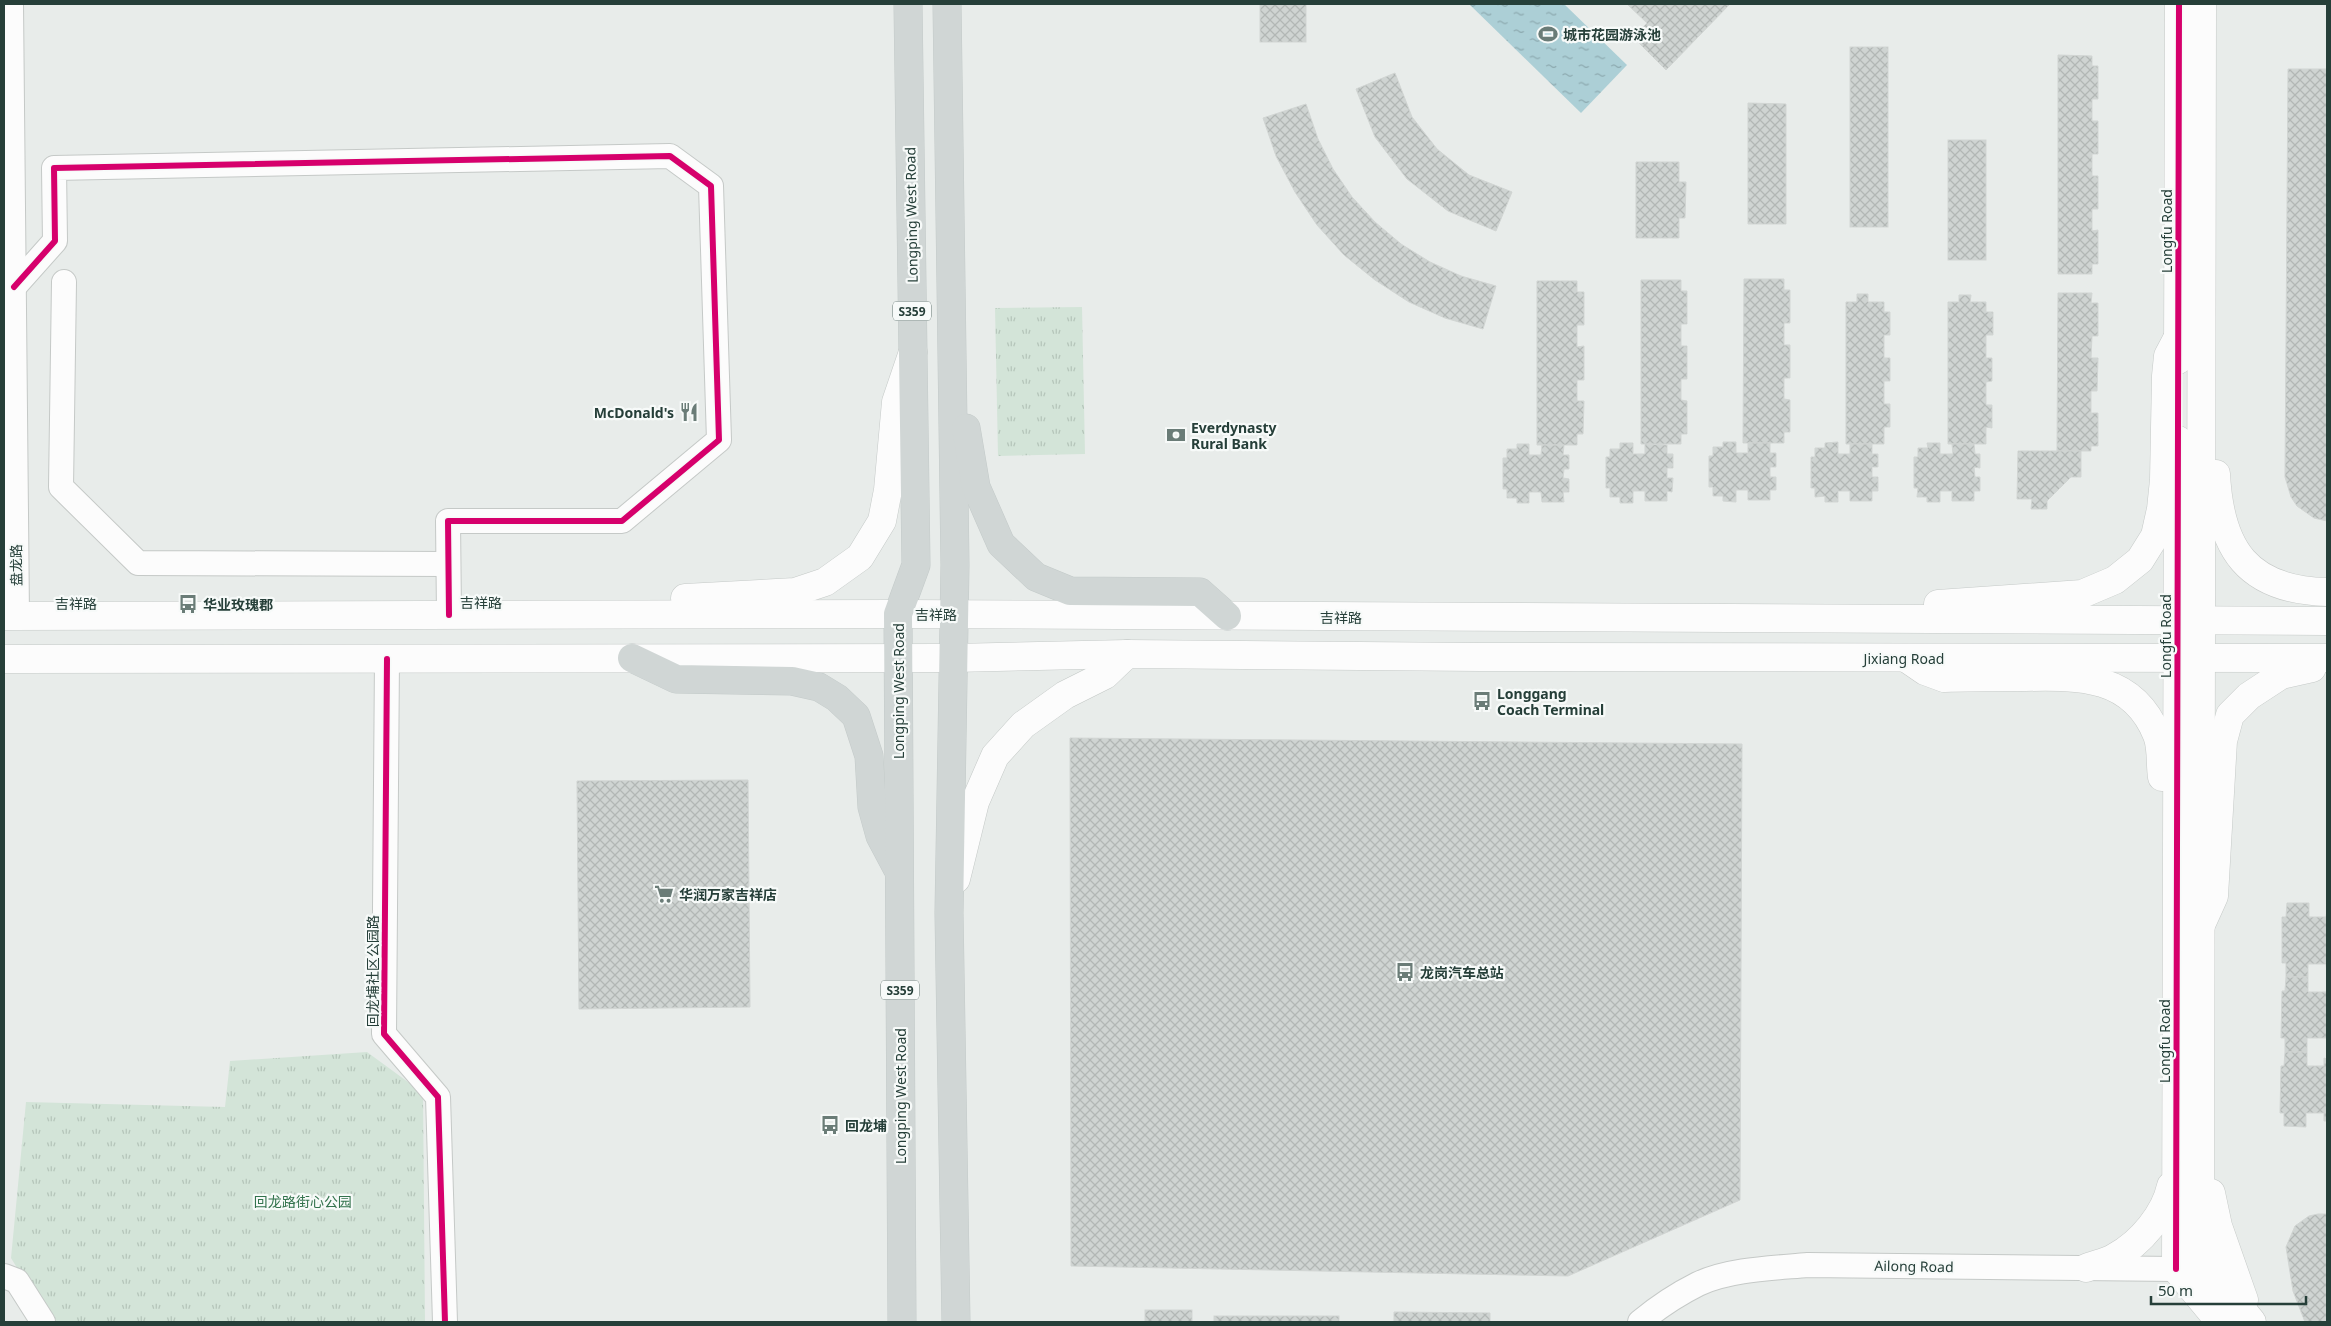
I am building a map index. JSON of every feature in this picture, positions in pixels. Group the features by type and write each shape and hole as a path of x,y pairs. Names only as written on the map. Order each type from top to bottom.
{"main road":[{"name":"Longping West Road","path":"902,1322 898,614 916,565 908,4"},
{"name":"S359","path":"947,4 954,614 949,913 956,1322"},
{"name":"Longfu Road","path":"2179,4 2178,337 2200,928 2200,1117 2188,1263"},
{"name":"Longfu Road","path":"2189,620 2201,408 2202,4"},
{"path":"1908,620 1923,608 1944,602 2082,594 2115,580 2140,560 2155,536 2161,509 2164,480 2166,376 2168,356 2178,337"},
{"path":"952,343 976,487 1002,544 1036,577 1070,591 1200,592 1228,616"},
{"path":"631,615 674,599 795,592 826,582 860,557 882,521 888,490 896,402 913,351"},
{"path":"2201,408 2215,460 2217,499 2227,538 2249,568 2279,585 2306,591 2327,592"},
{"name":"吉祥路","path":"10,616 954,614 1908,620"},
{"path":"1908,620 2327,621"},
{"path":"949,913 975,802 995,756 1023,725 1065,695 1105,675 1128,654"},
{"path":"4,659 954,658 1128,654 1906,658 1926,671 1944,678 2072,676 2103,682 2125,692 2143,711 2158,737 2165,798 2177,842"},
{"path":"632,658 676,679 792,681 819,688 837,698 856,716 869,756 872,807 880,836 899,871"},
{"name":"Jixiang Road","path":"1906,658 2327,658"},
{"name":"Longfu Road","path":"2188,1263 2176,1162 2177,842 2189,658"},
{"path":"2200,928 2214,896 2223,741 2230,715 2249,696 2281,675 2327,664"},
{"path":"2200,1117 2218,1226 2233,1275 2253,1322"},
{"path":"2086,1268 2116,1257 2156,1221 2169,1195 2176,1162"},
{"path":"2188,1263 2253,1322"},
{"path":"2188,1263 2220,1322"}],"street":[{"name":"盘龙路","path":"10,616 14,287 11,4"},
{"path":"14,287 55,241 54,168 670,156 711,186 719,440 622,521 448,521 449,615"},
{"path":"64,282 61,487 138,563 448,564"},
{"name":"回龙埔社区公园路","path":"387,658 384,1034 438,1097 445,1322"},
{"name":"Ailong Road","path":"1640,1322 1654,1311 1699,1284 1751,1270 1808,1265 2086,1268 2188,1263"},
{"path":"4,1276 17,1281 43,1322"}],"green space":[{"path":"1082,307 1085,454 998,456 995,308"},
{"name":"回龙路街心公园","path":"367,1052 423,1093 425,1322 50,1322 11,1258 26,1102 225,1107 230,1061"}],"water":[{"name":"城市花园游泳池","path":"1469,4 1564,4 1627,65 1581,113"}],"building":[{"path":"1260,4 1306,4 1306,42 1260,42"},
{"path":"1627,4 1729,5 1666,70 1633,37 1647,23"},
{"path":"1850,47 1888,47 1888,227 1850,227"},
{"path":"2058,55 2092,56 2092,66 2098,66 2098,99 2092,99 2092,121 2098,121 2098,154 2092,154 2092,176 2098,176 2098,209 2092,209 2092,231 2098,230 2098,264 2092,264 2092,274 2058,274"},
{"path":"2288,69 2327,69 2327,521 2314,518 2297,506 2291,497 2285,477"},
{"path":"1395,73 1412,117 1437,149 1469,175 1512,192 1496,231 1448,211 1407,179 1375,137 1356,89"},
{"path":"1748,103 1786,104 1786,224 1748,224"},
{"path":"1306,104 1318,139 1333,169 1352,197 1375,222 1401,244 1430,262 1461,276 1496,286 1483,329 1445,318 1409,302 1375,280 1344,255 1317,225 1295,192 1276,156 1263,118"},
{"path":"1948,140 1986,140 1986,260 1948,260"},
{"path":"1636,162 1679,162 1679,182 1686,182 1685,218 1679,218 1679,238 1636,238"},
{"path":"1744,279 1784,279 1784,290 1790,290 1790,323 1784,323 1784,345 1790,345 1790,378 1784,378 1784,399 1790,400 1790,432 1784,432 1784,443 1743,443"},
{"path":"1641,280 1681,280 1681,291 1687,291 1687,324 1681,324 1681,346 1687,346 1687,379 1681,379 1681,400 1687,401 1687,434 1681,434 1681,444 1641,444"},
{"path":"1537,281 1577,281 1577,292 1584,292 1584,325 1577,325 1577,347 1584,346 1584,380 1577,380 1577,401 1584,401 1583,434 1577,434 1577,445 1537,445"},
{"path":"2058,293 2092,293 2091,303 2098,303 2098,336 2092,336 2091,358 2098,358 2097,391 2091,391 2091,413 2098,413 2098,446 2091,446 2091,451 2057,451"},
{"path":"1857,294 1868,294 1868,302 1884,302 1884,312 1890,312 1890,335 1884,335 1884,358 1890,358 1890,381 1884,381 1884,404 1890,404 1890,427 1884,427 1884,444 1846,444 1846,302 1857,302"},
{"path":"1959,295 1971,295 1970,302 1986,302 1986,312 1993,312 1993,335 1986,335 1986,358 1992,358 1992,381 1986,382 1986,405 1992,405 1992,428 1986,427 1986,444 1948,444 1948,302 1959,302"},
{"path":"1723,442 1736,442 1736,453 1748,453 1748,443 1770,443 1770,453 1776,453 1776,467 1770,467 1770,477 1776,477 1776,490 1770,490 1770,500 1748,500 1748,490 1736,490 1736,502 1723,501 1723,496 1713,496 1713,487 1709,487 1709,456 1713,456 1713,447 1723,447"},
{"path":"1838,442 1838,454 1850,454 1850,444 1872,444 1872,454 1878,454 1878,467 1872,467 1872,477 1878,477 1878,491 1872,491 1872,501 1850,501 1850,491 1838,491 1838,502 1825,502 1825,496 1815,497 1815,488 1811,488 1811,457 1815,457 1815,448 1825,448 1825,443"},
{"path":"1620,443 1633,443 1633,454 1645,454 1645,444 1667,445 1667,454 1673,454 1673,468 1667,468 1667,478 1673,478 1672,492 1667,491 1667,501 1645,501 1645,491 1633,491 1633,503 1620,503 1620,497 1610,497 1610,488 1606,488 1606,457 1610,457 1610,449 1620,449"},
{"path":"1927,443 1940,443 1940,454 1953,454 1952,444 1974,444 1975,454 1980,454 1980,468 1974,467 1975,477 1980,477 1980,491 1974,491 1974,501 1952,501 1952,491 1940,491 1940,502 1927,502 1927,497 1917,497 1918,488 1914,488 1914,457 1918,457 1918,448 1928,448"},
{"path":"1517,444 1529,444 1529,455 1541,455 1542,445 1564,445 1563,455 1569,455 1569,469 1564,469 1563,478 1569,479 1569,492 1563,492 1564,502 1542,502 1541,492 1529,492 1529,503 1517,503 1517,498 1507,498 1507,489 1503,489 1503,458 1507,458 1507,449 1517,449"},
{"path":"2018,451 2081,451 2081,477 2071,477 2047,501 2047,509 2031,509 2032,499 2017,499"},
{"name":"龙岗汽车总站","path":"1070,738 1742,744 1740,1200 1568,1276 1071,1266"},
{"name":"华润万家吉祥店","path":"748,780 750,1007 579,1009 577,781"},
{"path":"2287,903 2309,903 2309,917 2326,917 2327,910 2327,972 2326,964 2308,964 2308,977 2286,977 2286,963 2282,963 2282,917 2286,917"},
{"path":"2286,977 2308,977 2308,992 2327,992 2327,1038 2307,1038 2307,1052 2285,1052 2285,1038 2281,1038 2282,991 2285,991"},
{"path":"2285,1052 2307,1052 2307,1066 2324,1066 2324,1058 2327,1059 2327,1121 2324,1121 2324,1113 2306,1113 2306,1127 2284,1126 2284,1113 2280,1113 2281,1066 2284,1066"},
{"path":"2327,1214 2327,1322 2305,1322 2293,1291 2286,1247 2295,1226 2309,1216"},
{"path":"1145,1310 1192,1310 1192,1322 1145,1322"},
{"path":"1394,1312 1490,1313 1490,1322 1394,1322"},
{"path":"1214,1316 1339,1316 1339,1322 1214,1322"}],"cycle path":[{"path":"2176,1269 2179,4"},
{"path":"14,287 55,241 54,168 670,156 711,186 719,440 622,521 448,521 449,615"},
{"path":"387,659 384,1034 438,1097 445,1322"}],"place":[{"name":"城市花园游泳池","path":"1548,34"},
{"name":"McDonald's","path":"689,412"},
{"name":"Everdynasty Rural Bank","path":"1176,435"},
{"name":"华业玫瑰郡","path":"188,604"},
{"name":"Longgang Coach Terminal","path":"1482,701"},
{"name":"华润万家吉祥店","path":"664,894"},
{"name":"龙岗汽车总站","path":"1405,972"},
{"name":"回龙埔","path":"830,1125"}]}
